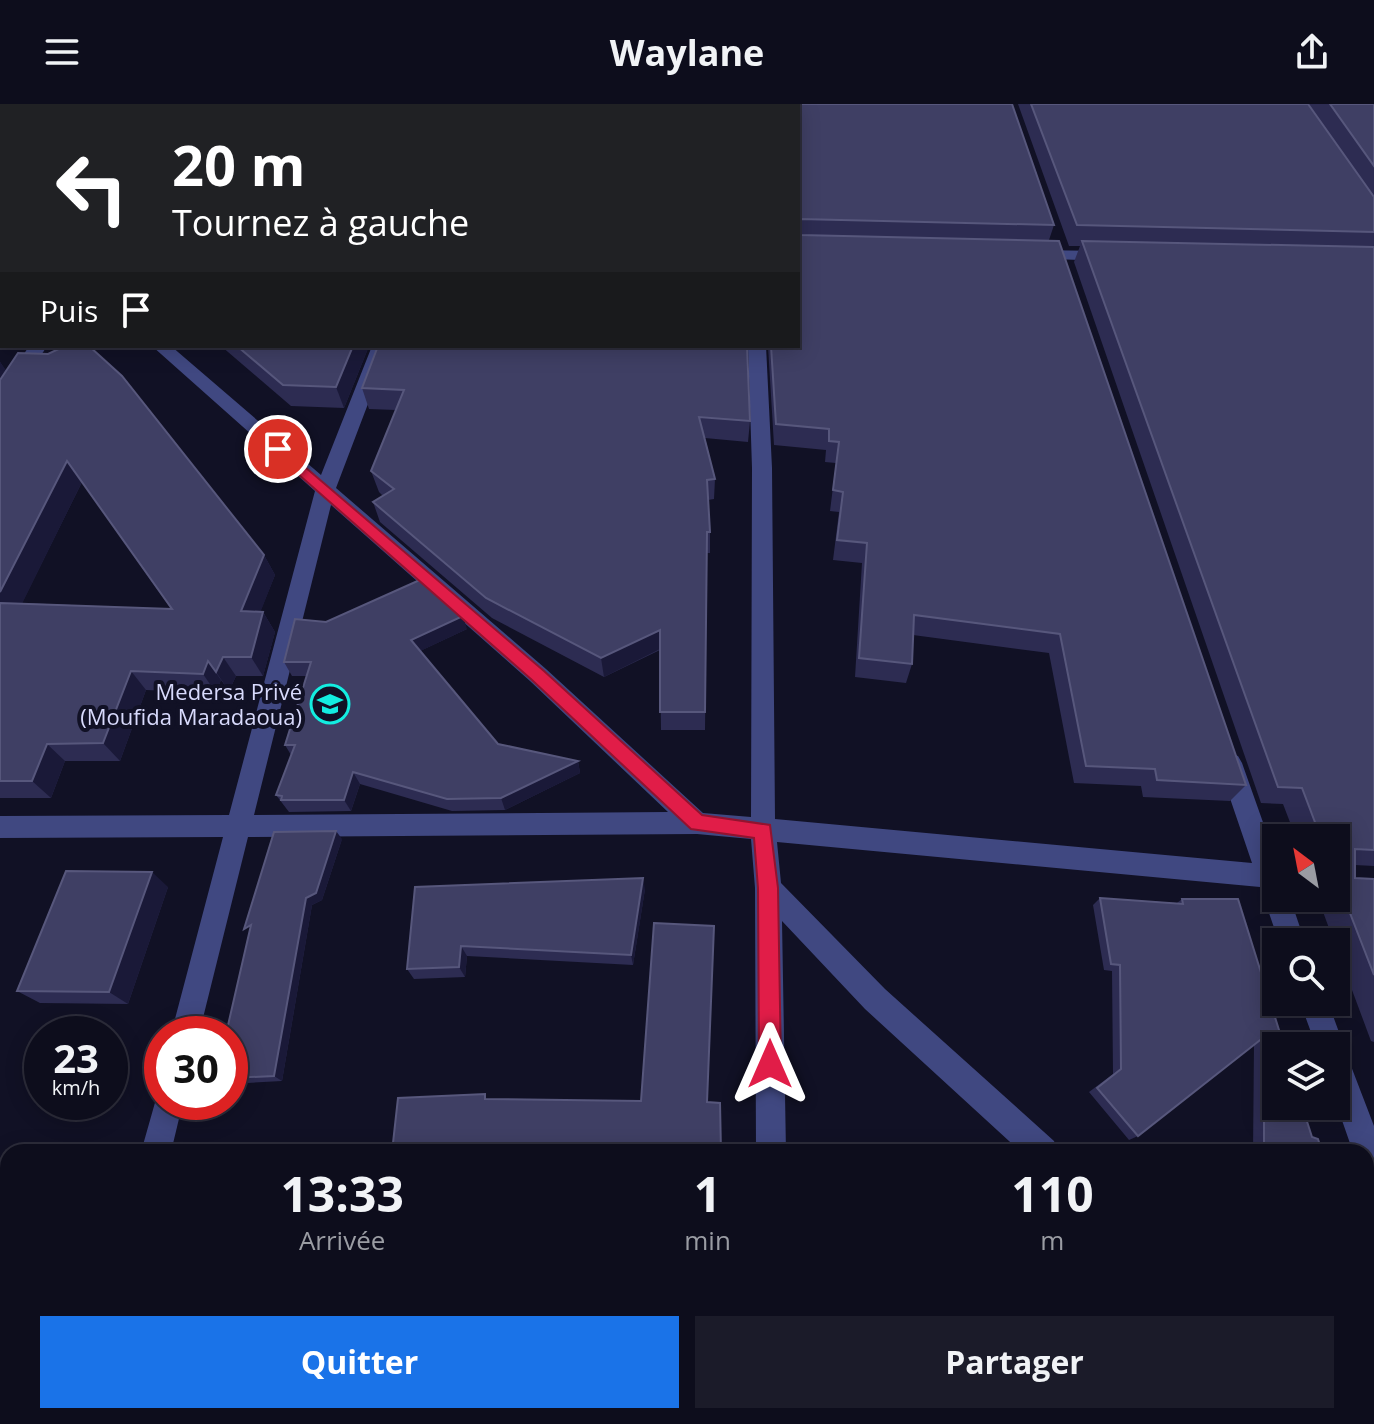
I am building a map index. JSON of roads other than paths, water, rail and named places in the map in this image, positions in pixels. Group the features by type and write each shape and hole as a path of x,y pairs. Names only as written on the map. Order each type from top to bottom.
{"street":[{"path":"1014,254 1123,257"},
{"path":"0,406 37,348"},
{"path":"163,348 538,675 697,823"},
{"path":"190,1016 325,490 380,348"},
{"path":"757,348 762,468 763,831 768,888 771,1144"},
{"path":"1223,741 1262,849"},
{"path":"0,827 697,823 1262,876"},
{"path":"768,888 875,999 1034,1144"},
{"path":"1350,1101 1366,1144"},
{"path":"158,1144 164,1120"}],"place":[{"name":"Medersa Privé (Moufida Maradaoua)","path":"330,704"}]}
